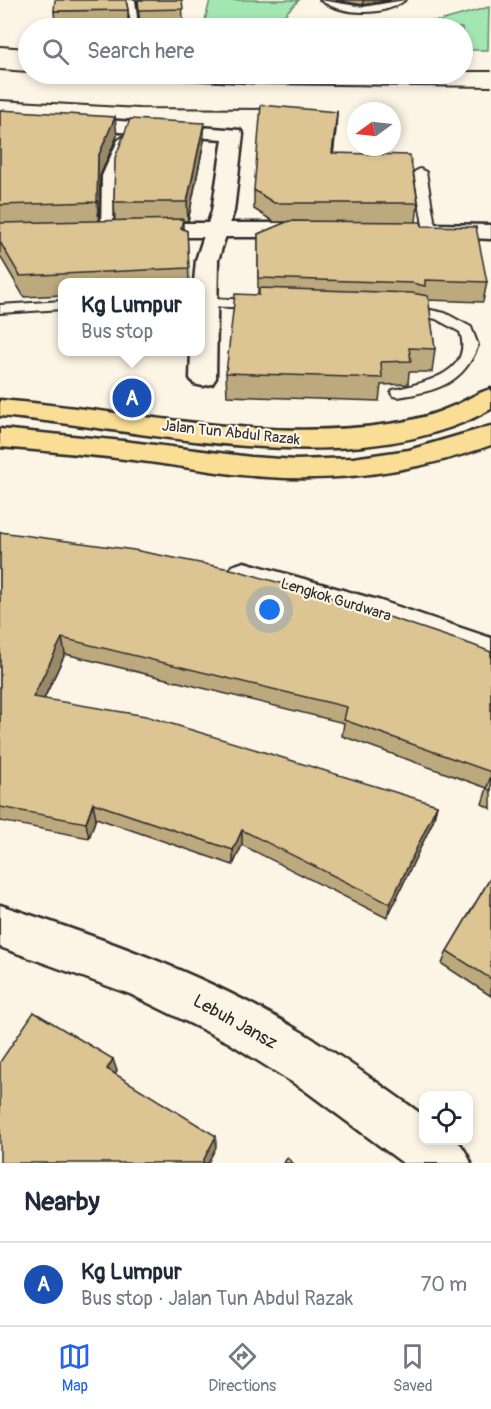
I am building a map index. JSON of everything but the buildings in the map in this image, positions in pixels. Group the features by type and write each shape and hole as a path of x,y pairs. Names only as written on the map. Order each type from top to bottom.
{"main road":[{"name":"Jalan Tun Abdul Razak","path":"0,408 70,414 253,438 310,441 358,438 410,429 449,418 491,397"},
{"name":"Jalan Tun Abdul Razak","path":"0,438 268,468 321,469 415,459 461,447 491,435"}],"street":[{"path":"0,118 233,134 223,211 207,260 205,281"},
{"path":"96,231 335,231"},
{"path":"406,231 491,232"},
{"path":"203,356 203,378"},
{"name":"Lengkok Gurdwara","path":"219,568 306,590 491,652"},
{"name":"Lebuh Jansz","path":"0,926 69,948 189,996 277,1044 445,1163"}],"lane":[{"path":"131,0 134,18"},
{"path":"324,0 375,10 386,9 401,0"},
{"path":"96,231 108,176 128,127"},
{"path":"420,172 430,231"},
{"path":"205,302 266,304"},
{"path":"0,309 58,305"},
{"path":"397,309 440,316 466,330 471,345 465,361 450,376 426,388 399,393"}],"green space":[{"path":"210,0 299,0 281,18 206,18"},
{"path":"489,7 488,50 473,50 473,18 450,18"}],"railway":[{"path":"0,46 18,47"},
{"path":"0,70 18,71"},
{"path":"473,71 491,71"},
{"path":"262,84 491,87"},
{"path":"0,100 139,108 278,109"}],"place":[{"name":"Kg Lumpur","path":"132,398"}]}
